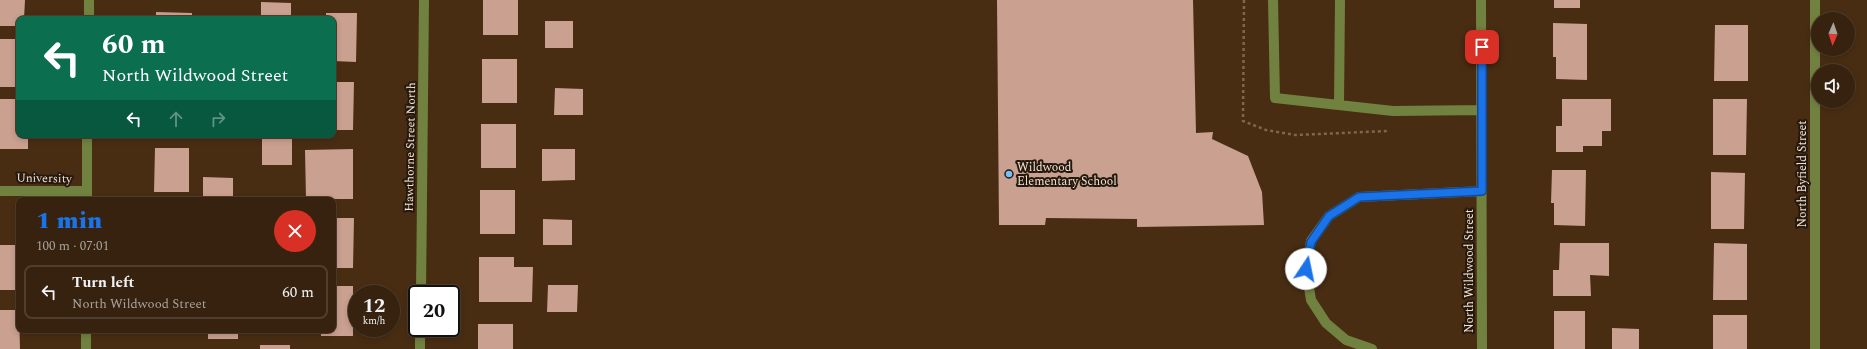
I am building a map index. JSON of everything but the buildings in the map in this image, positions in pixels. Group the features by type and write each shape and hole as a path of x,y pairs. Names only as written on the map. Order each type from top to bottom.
{"street":[{"path":"89,0 89,16"},
{"name":"Hawthorne Street North","path":"421,285 424,0"},
{"path":"1273,0 1275,98 1393,111 1482,110"},
{"path":"1339,105 1340,0"},
{"name":"North Wildwood Street","path":"1482,0 1482,349"},
{"name":"North Byfield Street","path":"1815,0 1815,349"},
{"path":"87,196 88,138"},
{"name":"University","path":"0,191 87,196"},
{"path":"1372,349 1346,340 1326,323 1311,300 1306,269 1311,242 1329,216 1359,197 1482,191"},
{"path":"86,333 86,349"},
{"path":"420,337 420,349"}],"place":[{"name":"Wildwood Elementary School","path":"1009,174"}],"route":[{"path":"1306,269 1311,242 1329,216 1359,197 1482,191 1482,47"}]}
